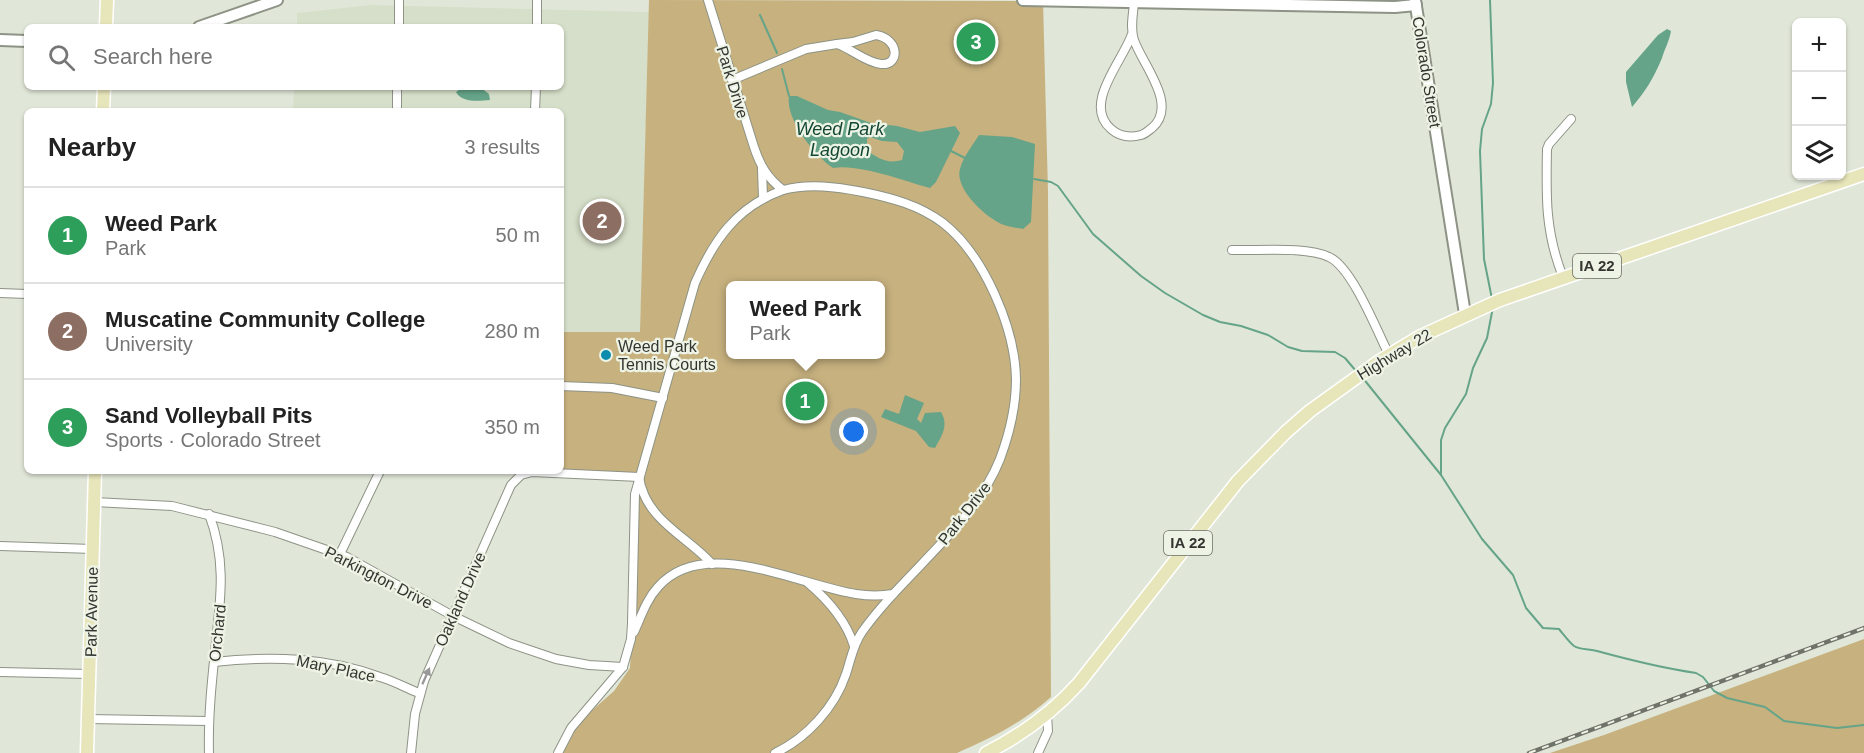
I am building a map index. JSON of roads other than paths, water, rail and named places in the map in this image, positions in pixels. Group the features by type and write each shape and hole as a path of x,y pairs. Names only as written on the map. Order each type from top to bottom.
{"main road":[{"path":"106,24 107,0"},
{"path":"103,108 104,90"},
{"name":"Highway 22","path":"1047,714 1079,683 1218,504 1260,457 1310,411 1342,386 1389,355 1465,314 1864,174"},
{"name":"Park Avenue","path":"87,753 95,474"},
{"name":"IA 22","path":"986,753 1021,734 1047,714"}],"street":[{"path":"207,24 264,2 277,0"},
{"path":"399,0 399,24"},
{"path":"537,0 537,24"},
{"name":"Park Drive","path":"708,0 762,168 783,190"},
{"name":"Colorado Street","path":"1023,0 1387,7 1416,2 1465,314"},
{"path":"1132,34 1160,91 1162,107 1155,125 1145,134 1131,137 1115,132 1107,126 1100,114 1100,106 1103,90 1125,52 1132,34 1134,3"},
{"path":"732,80 806,49 837,44 853,42 871,36 882,36 892,42 894,55 891,62 881,64 861,57 837,44"},
{"path":"0,40 24,41"},
{"path":"397,90 397,108"},
{"path":"535,108 536,90"},
{"path":"1563,278 1549,234 1546,193 1547,149 1571,119"},
{"path":"762,168 763,198"},
{"name":"Park Drive","path":"558,753 571,728 623,667 631,639 634,513 639,477 688,303 704,262 728,227 750,206 763,198 783,190 808,186 850,190 902,202 933,216 956,235 978,263 1002,312 1016,380 1014,399 1010,424 999,461 991,477 970,508 871,620 854,646 841,688 828,708 799,739 775,753"},
{"path":"1232,250 1314,252 1332,258 1348,274 1389,355"},
{"path":"0,293 24,294"},
{"path":"564,386 612,388 663,398"},
{"path":"340,554 379,474"},
{"name":"Oakland Drive","path":"411,753 419,693 513,482 525,474"},
{"name":"Oakland Drive","path":"564,474 639,477"},
{"path":"639,477 641,487 652,508 672,531 701,552 712,564"},
{"name":"Parkington Drive","path":"94,502 161,504 209,514 274,532 340,554 364,565 453,616 509,643 542,655 589,665 623,667"},
{"path":"634,513 652,508"},
{"name":"Orchard","path":"209,514 220,553 222,578 208,721 209,753"},
{"path":"0,546 93,549"},
{"path":"631,639 643,610 659,586 666,579 687,568 712,564 757,569 857,594 878,596 893,594"},
{"path":"805,580 841,618 848,628 854,646"},
{"name":"Mary Place","path":"214,662 265,658 312,660 381,677 419,693"},
{"path":"0,672 89,674"},
{"path":"1038,753 1048,731 1047,714"},
{"path":"88,719 208,721"}],"water":[{"path":"1667,29 1671,31 1659,65 1646,89 1632,107 1626,72 1658,35"},
{"path":"484,90 489,94 490,100 462,98 456,92"},
{"name":"Weed Park Lagoon","path":"789,96 797,96 828,110 871,123 920,132 955,126 960,133 936,182 930,188 868,170 833,168 810,146 796,126 789,105","holes":["870,137 897,142 904,151 902,160 883,160 867,150 867,139"]},
{"path":"979,135 1012,137 1035,144 1031,222 1023,229 1004,225 989,217 973,202 962,185 959,177 961,165"},
{"path":"905,395 924,403 917,419 921,423 925,413 941,412 944,426 935,448 929,447 916,431 881,417 885,409 899,414"}],"waterway":[{"path":"1490,0 1493,83 1491,104 1482,129 1480,151 1484,259 1492,299"},
{"path":"760,15 777,53"},
{"path":"782,69 789,96"},
{"path":"951,151 965,158"},
{"path":"1034,179 1051,182 1058,186 1093,234 1141,276 1165,293 1203,315 1268,335 1288,347 1302,351 1335,352 1345,358 1356,371"},
{"path":"1441,475 1441,440 1445,428 1466,394 1473,368 1487,338 1493,307"},
{"path":"1362,377 1441,475 1482,539 1513,575 1526,608 1543,628 1559,629 1574,646 1579,648 1696,673 1703,677 1714,691 1727,698 1765,707 1784,721 1837,728 1864,725"}],"railway":[{"path":"1529,753 1864,628"}],"place":[{"name":"Sand Volleyball Pits","path":"976,42"},
{"name":"Muscatine Community College","path":"602,221"},
{"name":"Weed Park Tennis Courts","path":"606,355"},
{"name":"Weed Park","path":"805,401"}]}
